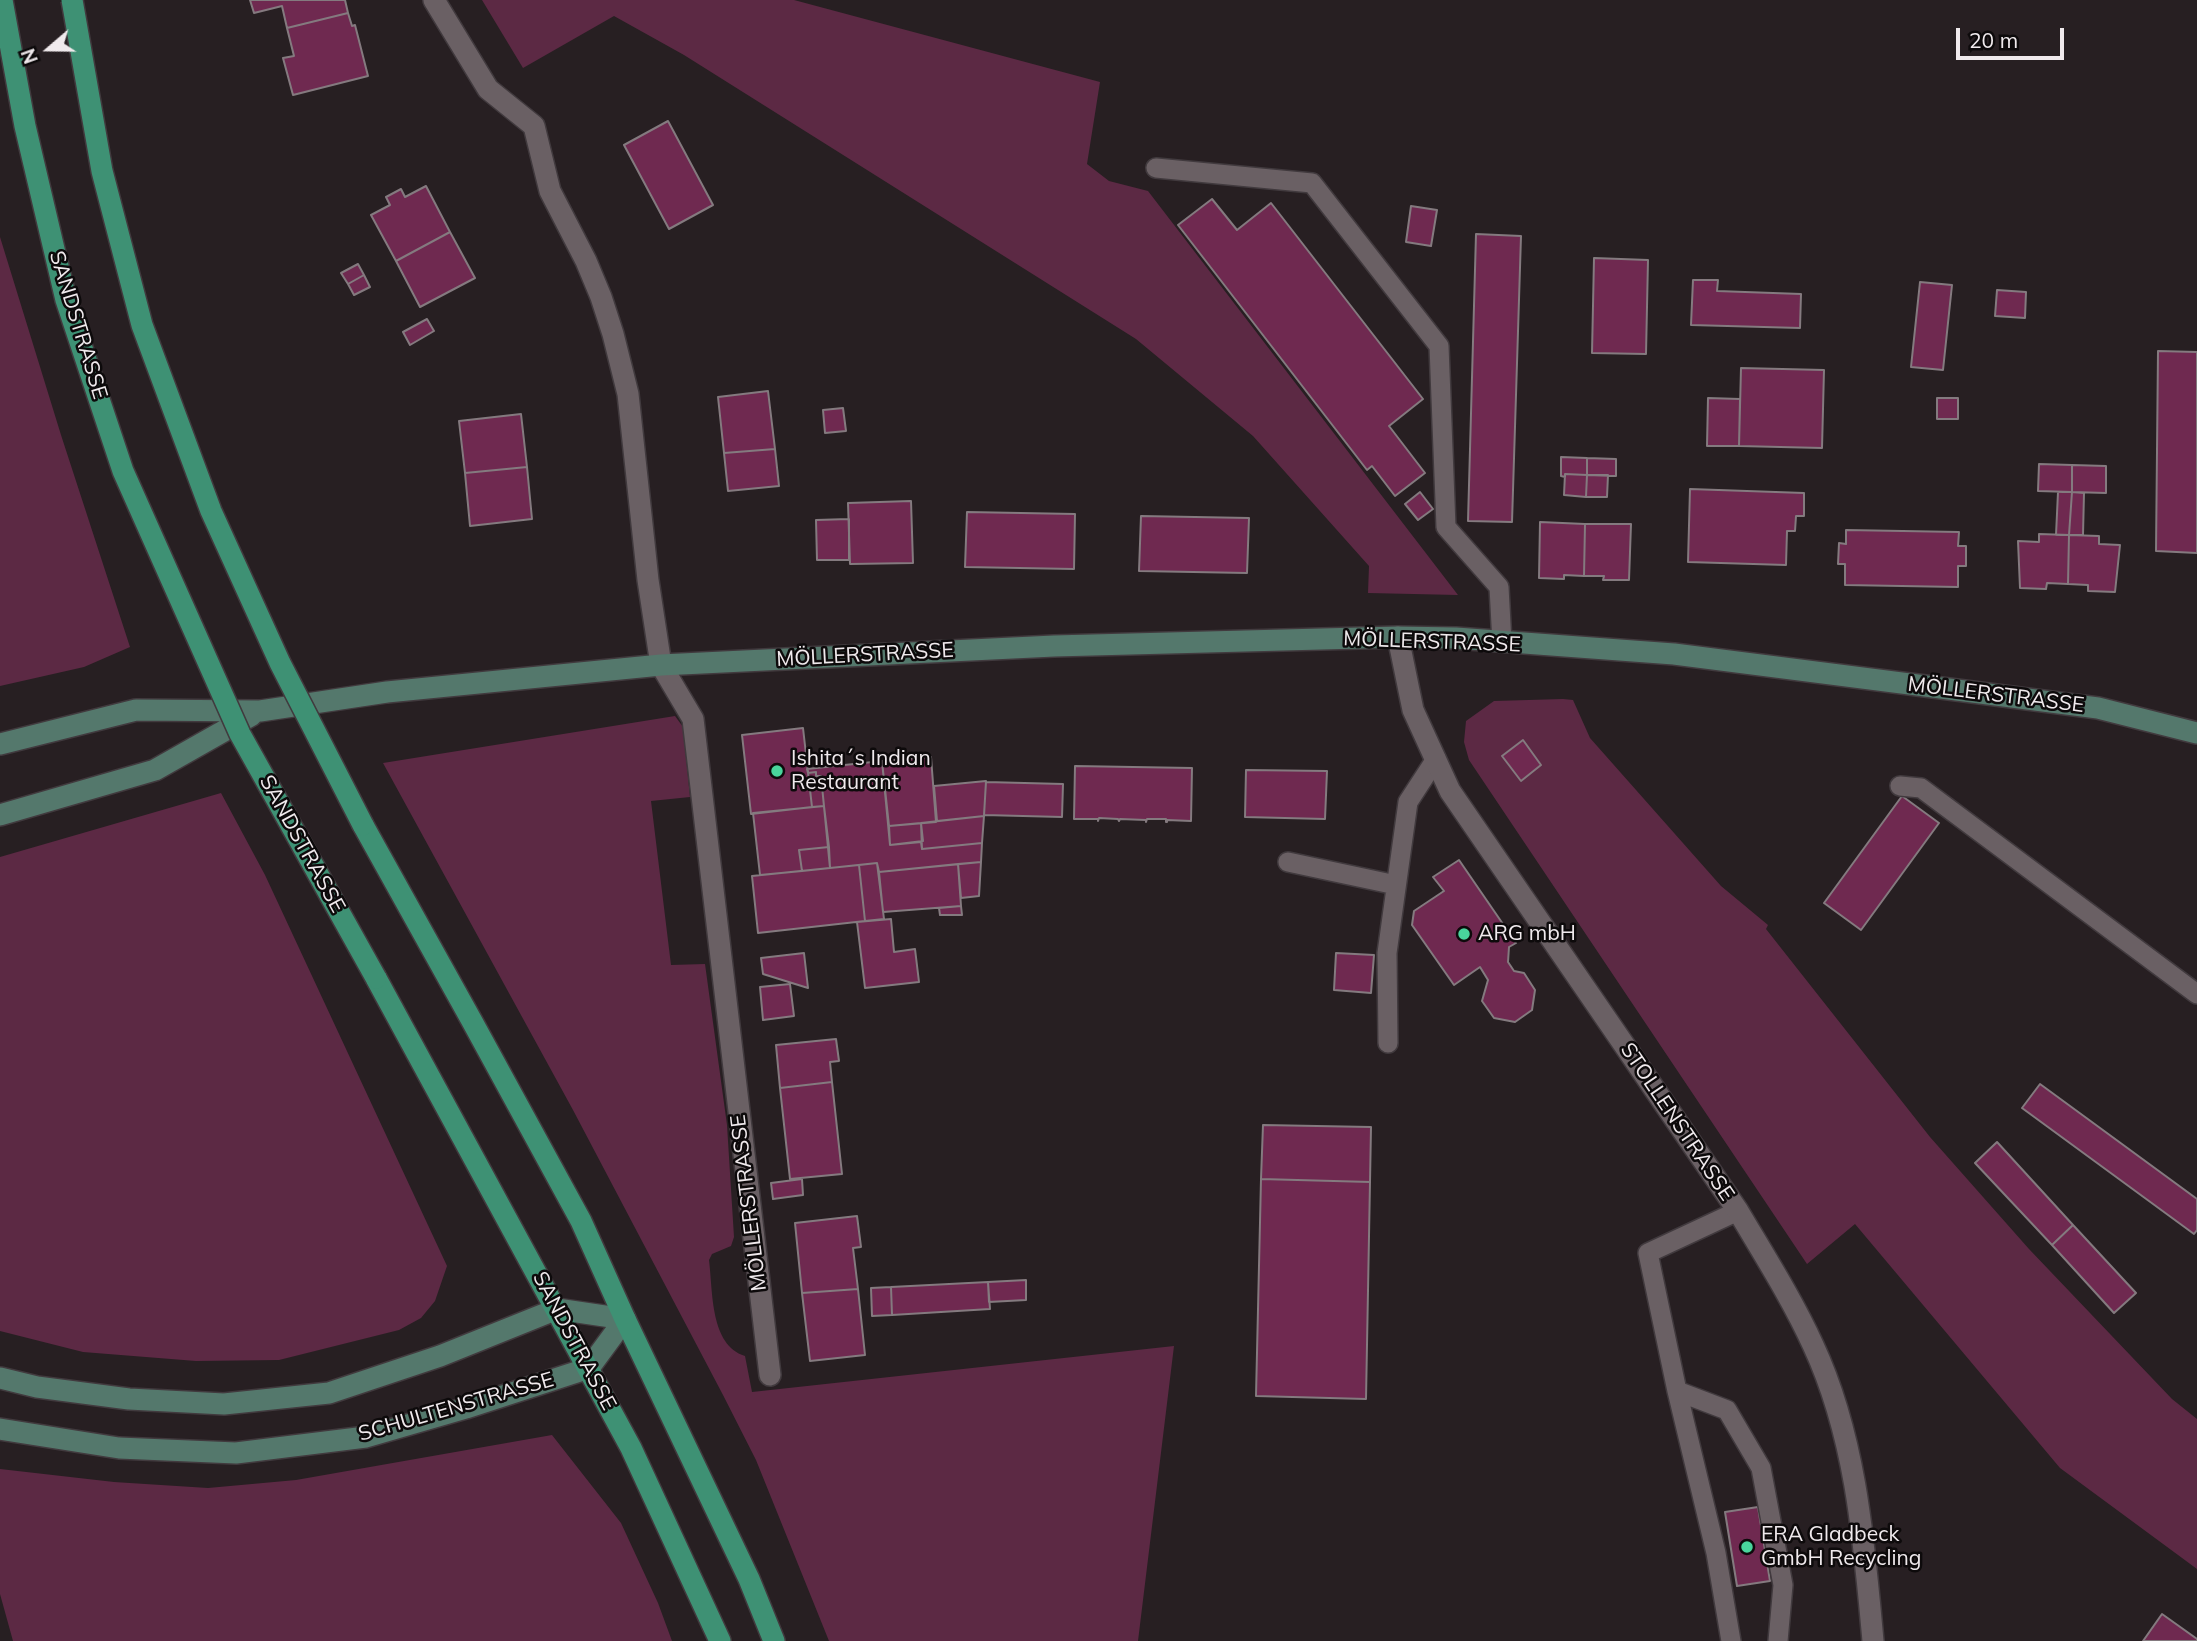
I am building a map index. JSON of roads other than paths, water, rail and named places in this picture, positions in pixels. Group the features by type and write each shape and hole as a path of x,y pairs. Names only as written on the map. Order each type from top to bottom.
{"main road":[{"name":"SANDSTRASSE","path":"2,0 25,126 66,300 123,471 240,734 589,1368 631,1448 720,1641"},
{"path":"72,0 102,171 142,325 211,511 280,663 363,825 581,1221 749,1579 774,1641"}],"street":[{"name":"MÖLLERSTRASSE","path":"434,0 488,89 534,126 550,191 601,297 628,394 648,580 661,665 692,719 770,1375"},
{"name":"MÖLLERSTRASSE","path":"0,744 136,710 260,711 387,692 661,665 1054,646 1398,637 1456,638 1674,654 2098,708 2197,733"},
{"name":"STOLLENSTRASSE","path":"1398,637 1413,710 1450,791 1738,1211 1814,1347 1833,1398 1851,1466 1863,1536 1873,1641"},
{"name":"MÖLLERSTRASSE","path":"0,815 155,771 260,711"},
{"path":"0,1378 37,1387 129,1399 224,1404 329,1393 440,1356 556,1309 625,1319 589,1368"},
{"name":"SCHULTENSTRASSE","path":"0,1429 119,1448 236,1453 366,1437 589,1368"}],"lane":[{"path":"1156,168 1312,183 1439,346 1447,527 1499,587 1502,643"},
{"path":"1388,1043 1387,953 1408,802 1436,759"},
{"path":"1900,786 1921,788 2197,994"},
{"path":"1288,862 1396,885"},
{"path":"1731,1641 1716,1553 1647,1253 1738,1211"},
{"path":"1677,1391 1727,1410 1760,1468 1783,1585 1778,1641"}],"place":[{"name":"Ishita´s Indian Restaurant","path":"777,771"},
{"name":"ARG mbH","path":"1464,934"},
{"name":"ERA Gladbeck GmbH Recycling","path":"1747,1547"}]}
